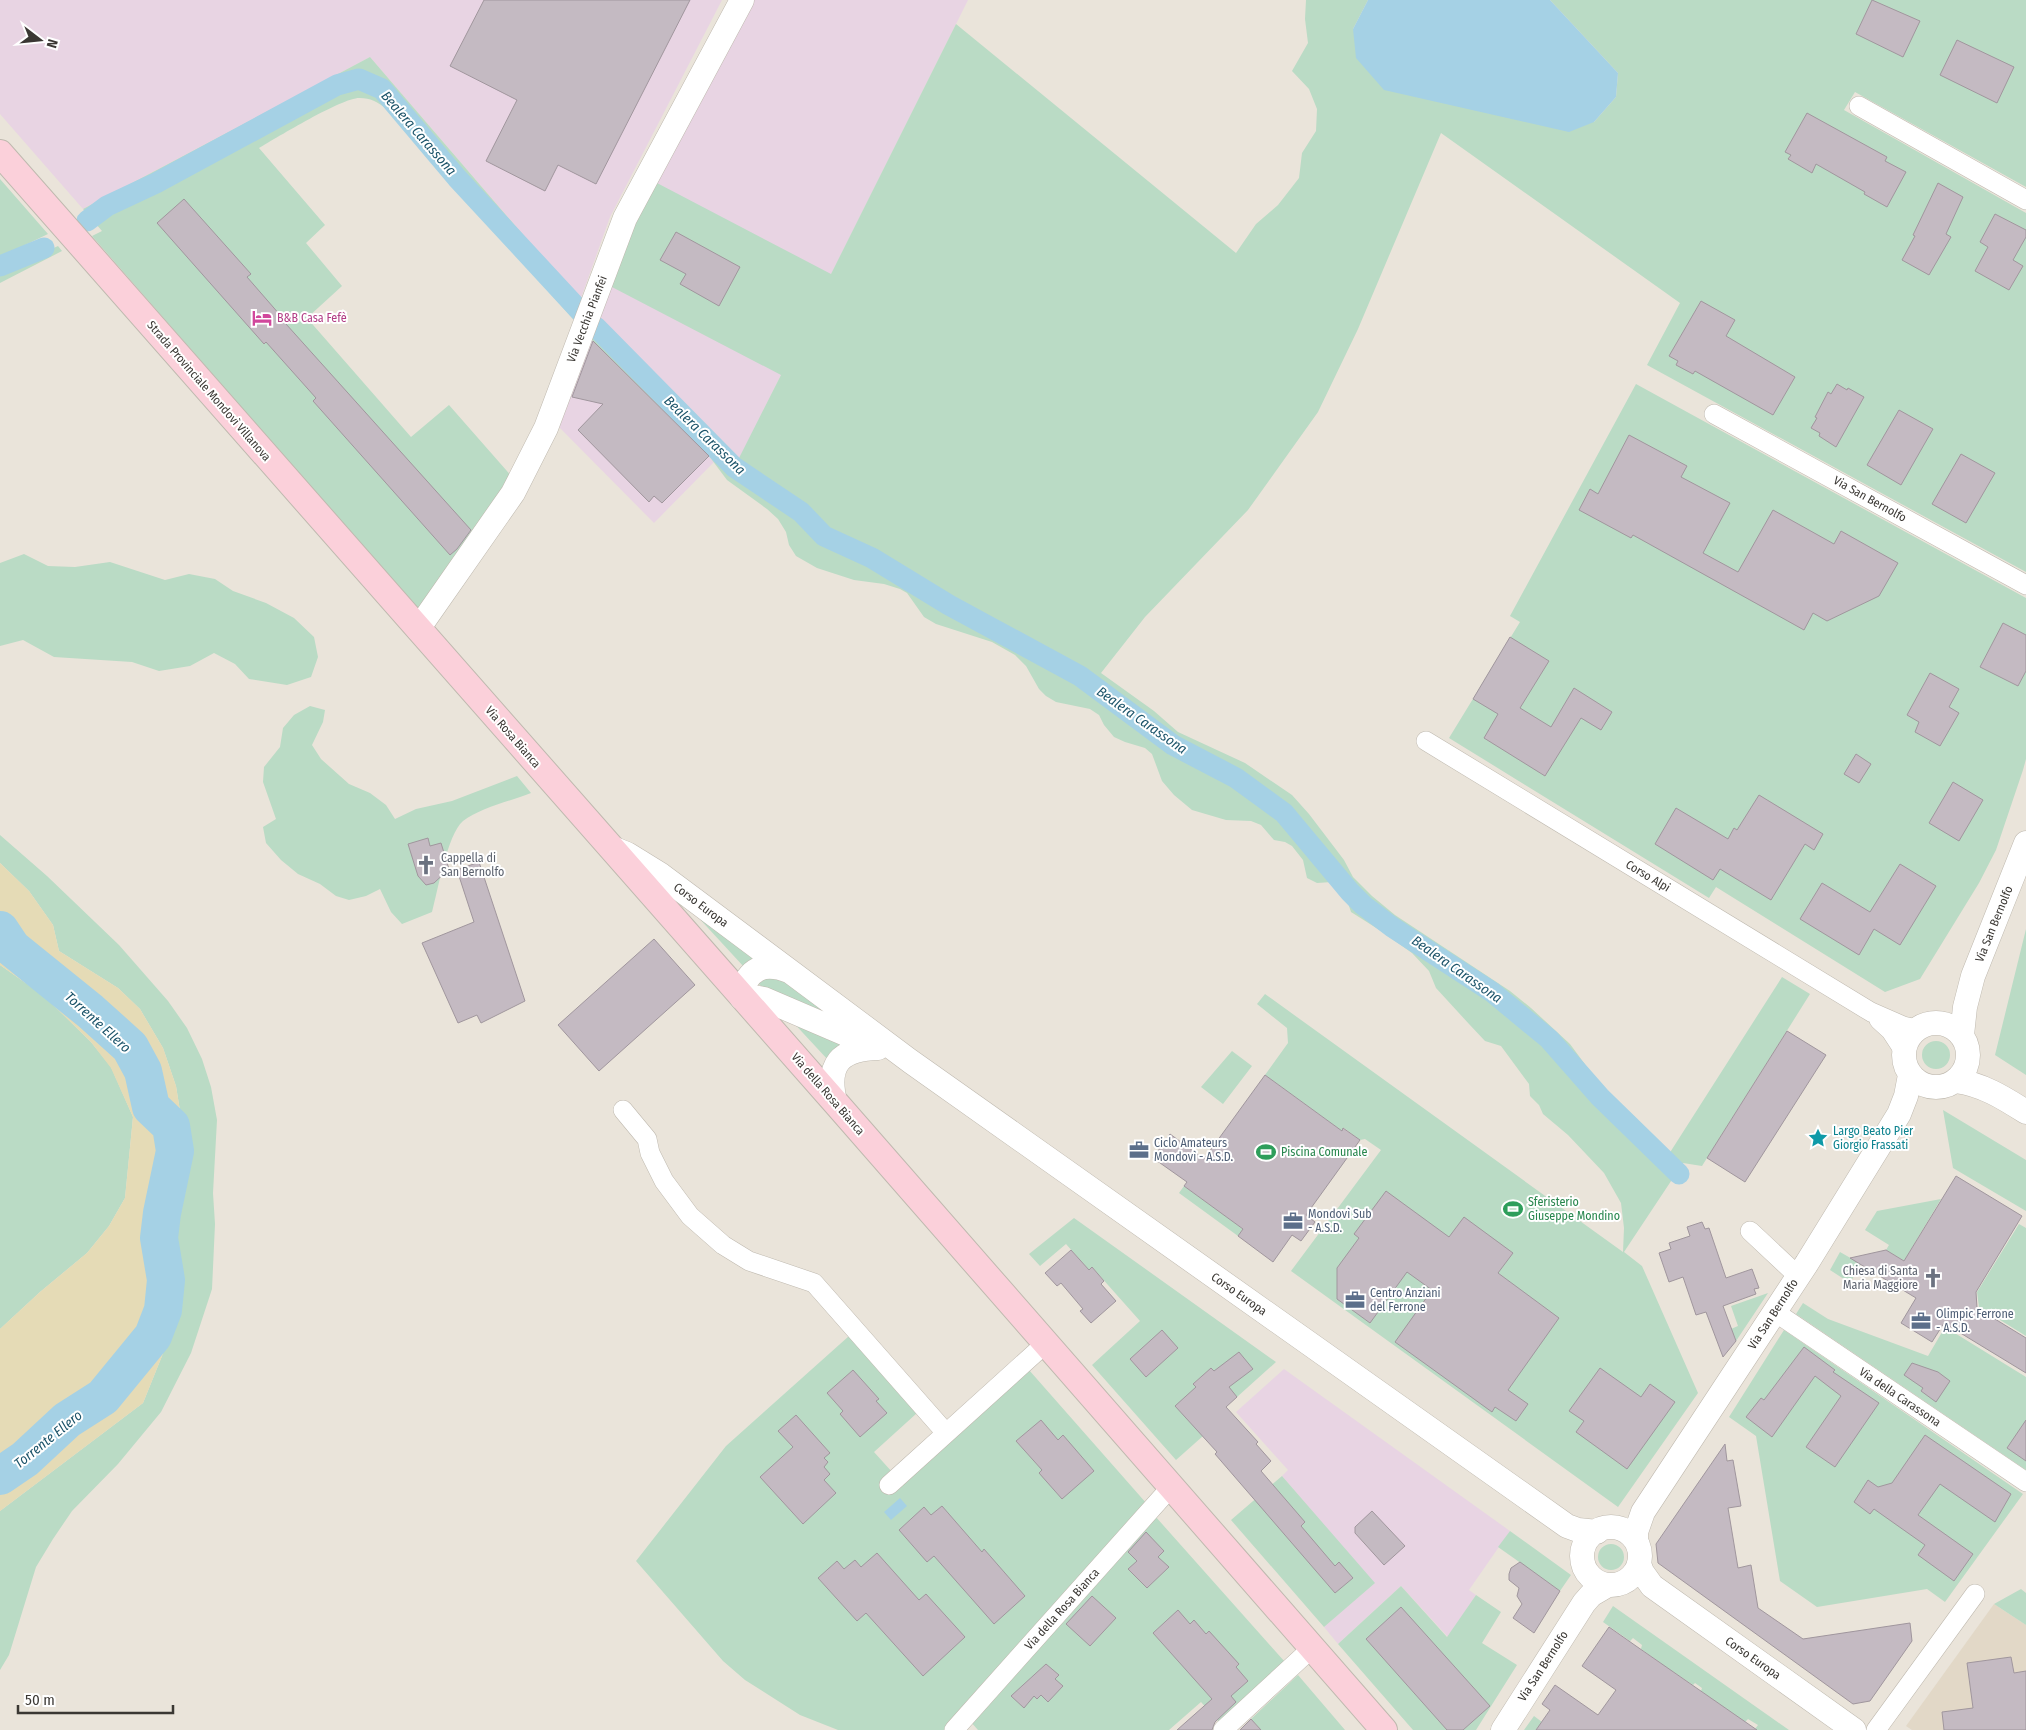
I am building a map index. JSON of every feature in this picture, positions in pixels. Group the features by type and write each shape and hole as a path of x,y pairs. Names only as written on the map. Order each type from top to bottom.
{"main road":[{"name":"Strada Provinciale Mondovì Villanova","path":"0,153 418,629"},
{"name":"Via Rosa Bianca","path":"418,629 608,846"},
{"name":"Via della Rosa Bianca","path":"608,846 835,1102 1384,1730"}],"street":[{"name":"Via Vecchia Pianfei","path":"418,629 513,493 530,461 546,428 625,218 742,0"},
{"path":"1859,106 2026,200"},
{"name":"Via San Bernolfo","path":"1714,414 2026,585"},
{"name":"Corso Alpi","path":"1426,742 1870,1012 1903,1026 1916,1029"},
{"name":"Via San Bernolfo","path":"1968,1059 1968,1046 1962,1035 1965,1007 1973,976 2026,844"},
{"name":"Corso Europa","path":"608,846 644,863 910,1061 1568,1526 1578,1530 1607,1530 1630,1534 1627,1568 1634,1582 1652,1586 1854,1730"},
{"name":"Corso Europa","path":"789,971 771,966 755,971 744,984 741,996 764,999 910,1061"},
{"name":"Via San Bernolfo","path":"1940,1023 1957,1003 1973,976"},
{"name":"Corso Alpi","path":"1870,1012 1891,1031 1904,1051"},
{"path":"1904,1051 1908,1039 1916,1029 1928,1024 1940,1023 1952,1027 1962,1035"},
{"path":"835,1102 831,1082 833,1072 839,1062 847,1054 860,1049 878,1048"},
{"name":"Via San Bernolfo","path":"1503,1730 1584,1602 1591,1594 1627,1568 1643,1512 1775,1312 1899,1114 1906,1096 1910,1075 1905,1064 1904,1051"},
{"path":"1956,1081 1964,1071 1968,1059"},
{"path":"1968,1059 1987,1082 2017,1106"},
{"path":"1910,1075 1920,1084 1932,1088"},
{"path":"1956,1081 1968,1082 1985,1088 2017,1106"},
{"name":"Via San Bernolfo","path":"1899,1114 1914,1100 1932,1088 1945,1086 1956,1081"},
{"path":"623,1110 647,1138 650,1153 658,1172 671,1193 690,1216 723,1245 749,1261 764,1268 814,1283 946,1433"},
{"path":"1750,1230 1798,1276"},
{"name":"Via della Carassona","path":"1775,1312 2026,1482"},
{"path":"889,1485 1045,1344"},
{"name":"Via della Rosa Bianca","path":"954,1730 1171,1487"},
{"name":"Via San Bernolfo","path":"1607,1530 1634,1520 1643,1512"},
{"name":"Corso Europa","path":"1568,1526 1579,1542 1585,1562 1599,1583 1627,1568"},
{"path":"1585,1562 1586,1542 1607,1530"},
{"name":"Via San Bernolfo","path":"1584,1602 1588,1591 1585,1562"},
{"path":"1876,1730 1975,1594"},
{"path":"1223,1730 1312,1648"}],"shaded area":[{"path":"0,0 722,0 610,217 580,301 370,57 83,209 0,114"},
{"path":"753,0 968,0 738,461 597,320 633,228"},
{"path":"590,338 714,462 654,523 557,425"},
{"path":"1284,1369 1510,1531 1469,1590 1476,1595 1448,1637 1401,1586 1338,1644 1324,1627 1374,1583 1282,1476 1288,1470 1236,1412"},
{"path":"1994,1604 2026,1625 2026,1730 1912,1730 1906,1726"}],"green space":[{"path":"1306,0 1368,0 1353,29 1594,122 1616,97 1618,73 1550,0 2026,0 2026,187 1855,92 1844,110 2026,213 2026,572 1647,365 1680,303 1441,133 1358,329 1318,412 1248,510 1145,617 1101,673 1154,711 1178,732 1245,763 1292,795 1344,860 1353,877 1372,896 1395,915 1510,991 1531,1008 1570,1044 1601,1086 1637,1119 1669,1154 1782,977 1810,994 1702,1166 1683,1163 1624,1252 1642,1266 1698,1393 1618,1507 1291,1271 1381,1150 1365,1139 1360,1140 1344,1128 1342,1131 1265,1075 1288,1043 1287,1028 1257,1004 1265,994 1623,1252 1624,1228 1621,1203 1604,1173 1568,1135 1543,1114 1539,1105 1530,1096 1529,1084 1501,1046 1485,1041 1436,988 1429,971 1412,953 1351,912 1345,894 1332,882 1317,883 1307,878 1303,860 1292,846 1285,842 1274,840 1261,825 1251,821 1226,820 1192,810 1174,795 1162,781 1152,754 1145,748 1114,737 1104,725 1099,715 1090,709 1056,702 1046,696 1039,689 1026,666 1015,655 992,642 936,624 924,617 907,593 900,589 884,584 854,580 817,568 796,556 789,545 786,532 778,519 727,480 709,456 590,338 597,320 738,460 781,375 610,286 633,228 657,183 831,274 956,24 1236,253 1256,224 1278,205 1299,178 1302,153 1316,131 1317,109 1309,89 1292,71 1308,43 1305,19"},
{"path":"370,57 580,301 573,319 385,108 374,101 360,98 352,99 310,118 259,148 325,225 306,243 342,286 307,318 411,437 449,405 513,478 419,611 92,236 102,231 83,209"},
{"path":"0,179 48,234 0,257"},
{"path":"58,246 62,251 0,283 0,273"},
{"path":"1636,384 2026,598 2026,759 2023,770 1996,850 1979,883 1920,979 1885,992 1716,887 1709,898 1449,738 1520,622 1510,616"},
{"path":"24,554 48,566 75,567 110,562 165,580 189,574 215,579 233,591 266,603 294,618 314,637 318,657 311,677 287,685 249,679 235,664 214,653 190,666 159,671 132,662 54,657 23,640 0,646 0,563"},
{"path":"310,706 325,710 323,722 312,745 321,759 349,784 370,793 386,805 395,819 416,809 452,801 517,776 531,793 470,816 457,828 448,850 432,912 402,924 391,912 380,889 366,896 349,900 336,896 320,884 298,874 281,860 266,843 263,827 276,819 263,782 264,767 280,747 283,728 294,715"},
{"path":"0,835 47,876 119,945 168,1001 187,1028 202,1059 211,1087 217,1120 213,1193 215,1224 212,1289 191,1353 161,1412 118,1464 72,1511 36,1567 9,1655 0,1670 0,1511 143,1403 162,1356 175,1306 168,1244 182,1166 181,1117 176,1086 163,1048 140,1009 118,988 59,951 53,925 29,891 0,863"},
{"path":"685,903 762,961 744,967"},
{"path":"2026,929 2026,1075 1995,1055"},
{"path":"0,965 44,996 91,1042 111,1067 133,1117 125,1198 109,1226 87,1253 40,1292 0,1329"},
{"path":"773,972 868,1037 766,991 757,982"},
{"path":"790,1019 847,1044 829,1061"},
{"path":"1936,1041 1946,1045 1950,1055 1946,1065 1936,1069 1926,1065 1922,1055 1926,1045"},
{"path":"1232,1051 1252,1066 1223,1104 1201,1087"},
{"path":"1943,1110 2026,1160 2026,1211 1953,1168"},
{"path":"1184,1186 1243,1229 1238,1236 1179,1193"},
{"path":"1941,1199 1904,1261 1886,1250 1889,1245 1865,1230 1877,1211"},
{"path":"1074,1218 1276,1362 1237,1397 1211,1368 1193,1384 1196,1387 1203,1436 1176,1460 1092,1365 1140,1321 1092,1267 1089,1270 1066,1244 1040,1266 1029,1254"},
{"path":"2019,1224 2026,1228 2026,1336 1979,1307 1977,1292"},
{"path":"1840,1252 1861,1264 1850,1283 1830,1270"},
{"path":"1768,1293 1736,1341 1731,1329 1738,1326 1731,1306"},
{"path":"1803,1303 1828,1319 1928,1356 1945,1327 2026,1377 2026,1470 1796,1314"},
{"path":"1784,1330 2023,1494 1945,1602 1927,1589 1817,1607 1780,1581 1756,1436 1729,1417"},
{"path":"849,1336 917,1413 874,1452 902,1483 1029,1370 1147,1504 944,1730 838,1730 800,1715 745,1680 723,1661 636,1561 726,1446"},
{"path":"1282,1476 1375,1583 1324,1627 1231,1520"},
{"path":"1155,1516 1285,1662 1219,1722 1201,1702 1169,1730 978,1730 970,1721"},
{"path":"1510,1531 1571,1575 1560,1591 1498,1547"},
{"path":"1611,1544 1620,1548 1624,1557 1620,1566 1611,1570 1602,1566 1598,1557 1602,1548"},
{"path":"1401,1586 1447,1637 1476,1595 1501,1612 1482,1643 1517,1665 1476,1730 1413,1730 1338,1644"},
{"path":"2021,1589 2026,1593 2026,1625 1994,1604"},
{"path":"1613,1606 1789,1730 1757,1730 1755,1729 1758,1725 1748,1719 1745,1722 1701,1691 1702,1688 1695,1683 1693,1685 1672,1671 1660,1668 1662,1664 1641,1649 1642,1645 1633,1638 1630,1641 1603,1622"},
{"path":"1298,1675 1345,1730 1261,1730 1251,1719"},
{"path":"1534,1716 1542,1722 1536,1730 1524,1730"}],"sand":[{"path":"0,863 29,891 53,925 59,951 118,988 140,1009 163,1048 176,1086 181,1117 182,1166 168,1244 175,1306 162,1356 143,1403 0,1511 0,1329 40,1292 87,1253 109,1226 125,1198 133,1117 111,1068 91,1042 44,996 0,965"}],"water":[{"path":"1368,0 1550,0 1618,73 1616,97 1594,122 1569,132 1384,90 1356,58 1353,29"},
{"path":"900,1498 907,1506 891,1520 884,1512"}],"building":[{"path":"484,0 690,0 596,184 558,165 545,191 486,161 517,100 450,66"},
{"path":"1872,0 1920,21 1903,57 1856,34"},
{"path":"1957,40 2014,67 1997,103 1940,75"},
{"path":"1807,113 1887,157 1885,161 1906,172 1887,207 1816,164 1812,173 1788,159 1791,155 1785,152"},
{"path":"1938,183 1963,197 1946,234 1951,237 1929,275 1902,260 1915,236 1913,235"},
{"path":"184,199 251,274 247,277 286,324 471,530 457,549 450,555 313,401 316,398 266,342 264,344 157,223"},
{"path":"1995,214 2026,230 2026,237 2013,260 2023,266 2009,290 1975,271 1988,247 1980,242"},
{"path":"676,232 740,267 719,306 680,284 686,274 660,260"},
{"path":"1701,301 1735,320 1726,336 1795,377 1773,415 1695,371 1693,374 1676,365 1678,361 1669,356"},
{"path":"593,341 709,456 662,503 654,496 649,502 578,430 603,404 572,397"},
{"path":"1837,384 1864,397 1836,447 1819,436 1820,433 1811,428 1828,392 1831,394"},
{"path":"1899,410 1933,429 1901,485 1867,465"},
{"path":"1629,435 1687,466 1681,477 1730,503 1703,553 1738,572 1773,510 1834,544 1841,531 1898,563 1879,596 1827,621 1813,613 1804,630 1633,535 1631,538 1579,510 1590,489 1598,494"},
{"path":"1961,454 1995,473 1966,523 1932,504"},
{"path":"2003,623 2026,635 2026,671 2018,686 1980,667"},
{"path":"1510,637 1549,661 1520,708 1551,727 1574,688 1612,712 1601,730 1581,718 1545,776 1484,738 1498,714 1473,699"},
{"path":"1930,673 1959,689 1949,707 1959,713 1940,746 1915,732 1919,722 1907,715"},
{"path":"1856,754 1871,764 1859,783 1844,774"},
{"path":"1953,782 1983,800 1959,841 1929,823"},
{"path":"1759,795 1823,834 1814,850 1805,844 1771,900 1720,869 1713,880 1655,844 1676,808 1728,839 1734,828 1737,830"},
{"name":"Cappella di San Bernolfo","path":"428,838 430,846 441,843 449,869 434,883 426,885 418,876 408,844"},
{"path":"479,862 525,1001 481,1023 477,1015 458,1023 422,943 474,922 457,870"},
{"path":"1900,864 1936,886 1900,945 1874,929 1859,955 1800,919 1822,883 1870,912"},
{"path":"654,939 695,985 599,1071 558,1025"},
{"path":"1787,1031 1826,1055 1745,1182 1707,1158"},
{"path":"1265,1075 1342,1131 1343,1128 1360,1140 1306,1215 1315,1222 1301,1241 1292,1235 1273,1262 1238,1236 1243,1229 1184,1186 1187,1182 1153,1158 1170,1134 1204,1159"},
{"name":"Chiesa di Santa Maria Maggiore","path":"1956,1176 2022,1216 1976,1292 1977,1308 2026,1338 2026,1373 1944,1323 1932,1342 1901,1323 1916,1298 1850,1258 1886,1250 1904,1261"},
{"path":"1386,1191 1449,1237 1464,1217 1513,1253 1498,1273 1559,1318 1508,1390 1528,1404 1516,1421 1495,1407 1492,1412 1395,1342 1432,1290 1407,1272 1370,1323 1337,1299 1337,1268 1359,1238 1354,1234"},
{"path":"1702,1222 1705,1229 1709,1228 1726,1278 1752,1269 1759,1288 1754,1289 1756,1294 1723,1306 1736,1341 1723,1357 1706,1312 1696,1315 1683,1277 1669,1282 1659,1253 1671,1249 1669,1243 1690,1236 1687,1227"},
{"path":"1071,1250 1089,1270 1092,1267 1104,1281 1101,1284 1116,1301 1091,1323 1080,1311 1083,1309 1061,1283 1057,1286 1045,1273"},
{"path":"1162,1330 1178,1348 1146,1377 1130,1359"},
{"path":"1804,1347 1835,1370 1833,1372 1879,1403 1835,1467 1806,1447 1841,1396 1815,1376 1772,1437 1746,1417 1761,1398 1764,1400"},
{"path":"1239,1352 1253,1369 1229,1387 1237,1397 1226,1407 1258,1442 1256,1444 1271,1461 1261,1471 1305,1522 1301,1526 1335,1566 1339,1562 1353,1578 1335,1593 1215,1454 1217,1452 1175,1406 1196,1387 1193,1384 1211,1368 1214,1371"},
{"path":"1912,1363 1938,1372 1950,1381 1936,1402 1921,1391 1923,1388 1904,1375"},
{"path":"1600,1368 1641,1397 1650,1384 1675,1402 1627,1469 1576,1432 1584,1421 1569,1411"},
{"path":"853,1370 879,1399 876,1401 887,1413 860,1437 840,1414 843,1411 827,1393"},
{"path":"796,1415 830,1453 824,1458 828,1462 824,1467 830,1474 824,1480 836,1493 803,1524 760,1477 793,1447 778,1431"},
{"path":"1041,1420 1058,1440 1063,1435 1094,1471 1062,1499 1039,1473 1042,1470 1016,1441"},
{"path":"2026,1420 2026,1461 2007,1448"},
{"path":"1925,1435 2011,1494 1995,1522 1940,1484 1918,1515 1973,1554 1954,1581 1918,1555 1925,1545 1874,1509 1870,1514 1854,1502 1868,1480 1878,1487 1892,1483"},
{"path":"1725,1444 1727,1461 1733,1460 1741,1506 1728,1508 1738,1568 1751,1565 1758,1608 1803,1639 1910,1623 1912,1641 1870,1701 1853,1704 1658,1563 1656,1544"},
{"path":"942,1506 982,1552 984,1549 1025,1596 994,1624 934,1556 927,1562 899,1530 924,1507 931,1515"},
{"path":"1372,1511 1405,1546 1384,1565 1355,1533 1355,1527"},
{"path":"1146,1532 1164,1551 1158,1557 1169,1567 1147,1588 1128,1569 1137,1561 1128,1552"},
{"path":"877,1553 919,1600 926,1594 965,1637 923,1676 866,1613 857,1621 818,1578 837,1561 844,1569 855,1560 861,1567"},
{"path":"1520,1562 1560,1591 1534,1633 1513,1618 1522,1604 1517,1596 1519,1588 1509,1580 1509,1574 1511,1568"},
{"path":"1092,1596 1116,1618 1090,1646 1066,1624"},
{"path":"1401,1607 1490,1706 1463,1730 1447,1730 1366,1639"},
{"path":"1178,1610 1190,1624 1194,1620 1206,1634 1209,1631 1239,1664 1236,1667 1248,1681 1231,1696 1236,1702 1215,1722 1212,1730 1177,1730 1212,1699 1153,1633"},
{"path":"1609,1627 1757,1730 1536,1730 1550,1710 1542,1704 1555,1685 1598,1715 1616,1690 1582,1666"},
{"path":"2011,1657 2014,1673 2026,1671 2026,1730 1944,1730 1942,1712 1973,1708 1967,1663"},
{"path":"1046,1664 1059,1675 1055,1679 1063,1686 1048,1702 1041,1695 1037,1699 1034,1696 1024,1708 1011,1696"},
{"path":"1251,1719 1261,1730 1240,1730"}],"waterway":[{"name":"Bealera Carassona","path":"87,221 107,206 156,183 337,85 359,79 382,89 457,178 580,311"},
{"name":"Bealera Carassona","path":"0,266 44,248"},
{"name":"Bealera Carassona","path":"596,327 734,467 801,512 824,536 872,558 949,605 1080,676 1173,745 1236,778 1284,813 1363,905 1392,927 1492,992 1549,1039 1600,1097 1679,1174"},
{"name":"Torrente Ellero","path":"0,930 12,948 90,1011 130,1047 143,1071 151,1107 171,1126 175,1151 162,1213 159,1238 166,1280 163,1310 153,1336 103,1397 67,1420 25,1459 0,1476"}],"place":[{"name":"B&B Casa Fefè","path":"262,318"},
{"name":"Cappella di San Bernolfo","path":"426,865"},
{"name":"Largo Beato Pier Giorgio Frassati","path":"1818,1138"},
{"name":"Ciclo Amateurs Mondovì - A.S.D.","path":"1139,1150"},
{"name":"Piscina Comunale","path":"1266,1152"},
{"name":"Sferisterio Giuseppe Mondino","path":"1513,1209"},
{"name":"Mondovì Sub - A.S.D.","path":"1293,1221"},
{"name":"Chiesa di Santa Maria Maggiore","path":"1933,1278"},
{"name":"Centro Anziani del Ferrone","path":"1355,1300"},
{"name":"Olimpic Ferrone - A.S.D.","path":"1921,1321"}]}
